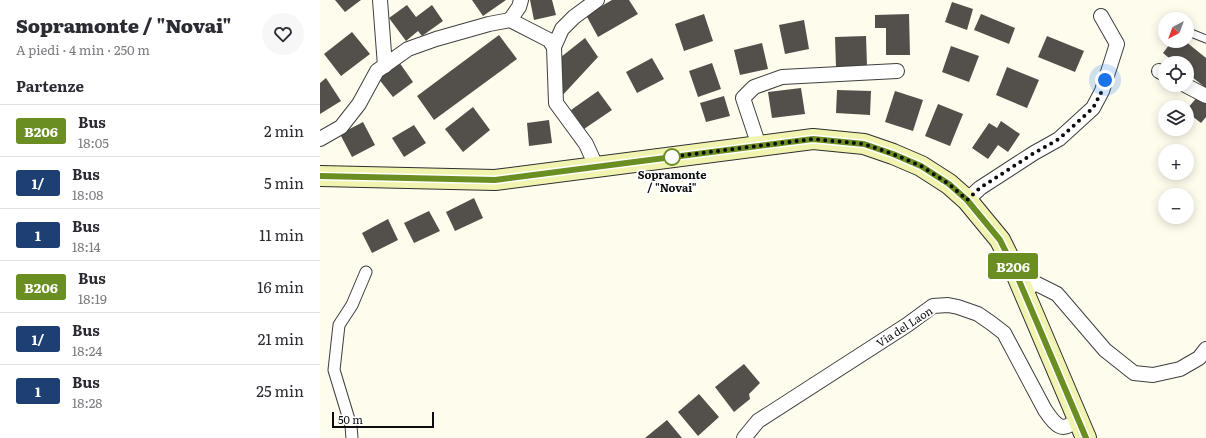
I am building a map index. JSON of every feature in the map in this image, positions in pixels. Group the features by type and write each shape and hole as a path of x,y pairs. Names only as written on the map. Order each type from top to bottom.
{"main road":[{"path":"320,176 495,180 813,139 864,144 921,166 949,184 967,200 1000,240 1023,288 1086,438"}],"street":[{"path":"380,0 385,66"},
{"path":"510,20 519,7 521,0"},
{"path":"596,166 586,144 556,103 554,47 562,29 574,17 597,0"},
{"path":"967,200 980,188 1034,153 1059,139 1093,108 1102,91 1117,44 1101,16"},
{"path":"320,139 341,127 359,104 377,71 408,49 436,39 489,24 510,20 549,40 554,47"},
{"path":"759,146 743,98 754,87 782,77 898,71"},
{"path":"1194,89 1206,96"},
{"path":"352,438 351,426 334,370 339,325 352,305 366,272"},
{"path":"1023,288 1037,284 1056,294 1105,350 1134,373 1154,375 1180,369 1199,358 1206,349"},
{"name":"Via del Laon","path":"744,438 758,421 934,306 948,305 978,314 1004,334 1052,422 1066,428 1078,418"}],"lane":[{"path":"1194,34 1206,39"}],"building":[{"path":"335,0 361,0 345,12"},
{"path":"472,0 506,0 483,16"},
{"path":"530,0 552,0 556,15 534,20"},
{"path":"612,0 629,0 638,14 598,37 586,15"},
{"path":"952,2 973,9 967,30 945,22"},
{"path":"407,5 416,17 432,5 443,21 422,36 418,31 406,41 389,18"},
{"path":"704,14 713,41 684,51 675,24"},
{"path":"909,14 910,55 886,55 886,28 875,28 875,15"},
{"path":"981,14 1015,28 1009,44 974,30"},
{"path":"804,20 809,49 785,54 779,25"},
{"path":"352,32 370,54 341,76 324,54"},
{"path":"499,35 517,59 434,120 417,96"},
{"path":"866,36 867,66 836,67 835,37"},
{"path":"1047,36 1084,51 1075,72 1038,57"},
{"path":"585,38 598,57 560,98 561,57"},
{"path":"762,43 768,69 740,75 734,50"},
{"path":"951,46 979,56 969,82 942,72"},
{"path":"1167,48 1194,48 1206,58 1206,88 1194,79 1194,56 1167,56 1163,53"},
{"path":"652,58 664,79 637,93 626,72"},
{"path":"399,62 413,82 393,97 378,78"},
{"path":"712,63 721,89 698,97 689,71"},
{"path":"1007,67 1039,80 1027,108 996,95"},
{"path":"326,78 341,101 320,114 320,83"},
{"path":"801,88 805,114 772,118 768,92"},
{"path":"837,90 871,91 870,115 836,113"},
{"path":"598,91 612,110 584,129 571,110"},
{"path":"895,91 923,100 913,131 885,122"},
{"path":"1199,95 1206,101 1206,117 1201,123 1194,118 1194,101"},
{"path":"724,96 730,116 706,122 700,103"},
{"path":"938,104 963,114 950,146 925,136"},
{"path":"473,107 490,130 463,152 445,129"},
{"path":"549,120 552,143 529,146 527,123"},
{"path":"1001,121 1020,134 1008,152 998,145 988,159 972,148 989,123 997,128"},
{"path":"363,122 375,145 352,157 340,134"},
{"path":"414,125 426,143 404,157 392,138"},
{"path":"474,198 483,218 455,231 446,212"},
{"path":"429,211 440,231 414,243 404,223"},
{"path":"388,219 398,240 372,253 362,233"},
{"path":"744,364 760,383 749,394 750,399 734,412 715,387"},
{"path":"699,394 719,417 698,436 678,412"},
{"path":"667,420 682,438 645,438"}],"bus line":[{"name":"B206","path":"320,176 495,180 813,139 864,144 921,166 949,184 967,200 1000,240 1023,288 1086,438"}],"place":[{"name":"Sopramonte / \"Novai\"","path":"672,157"}],"route":[{"path":"672,157 670,157 813,139 864,144 921,166 949,184 967,200 980,188 1034,153 1059,139 1080,121 1093,108 1102,91 1105,80"}]}
